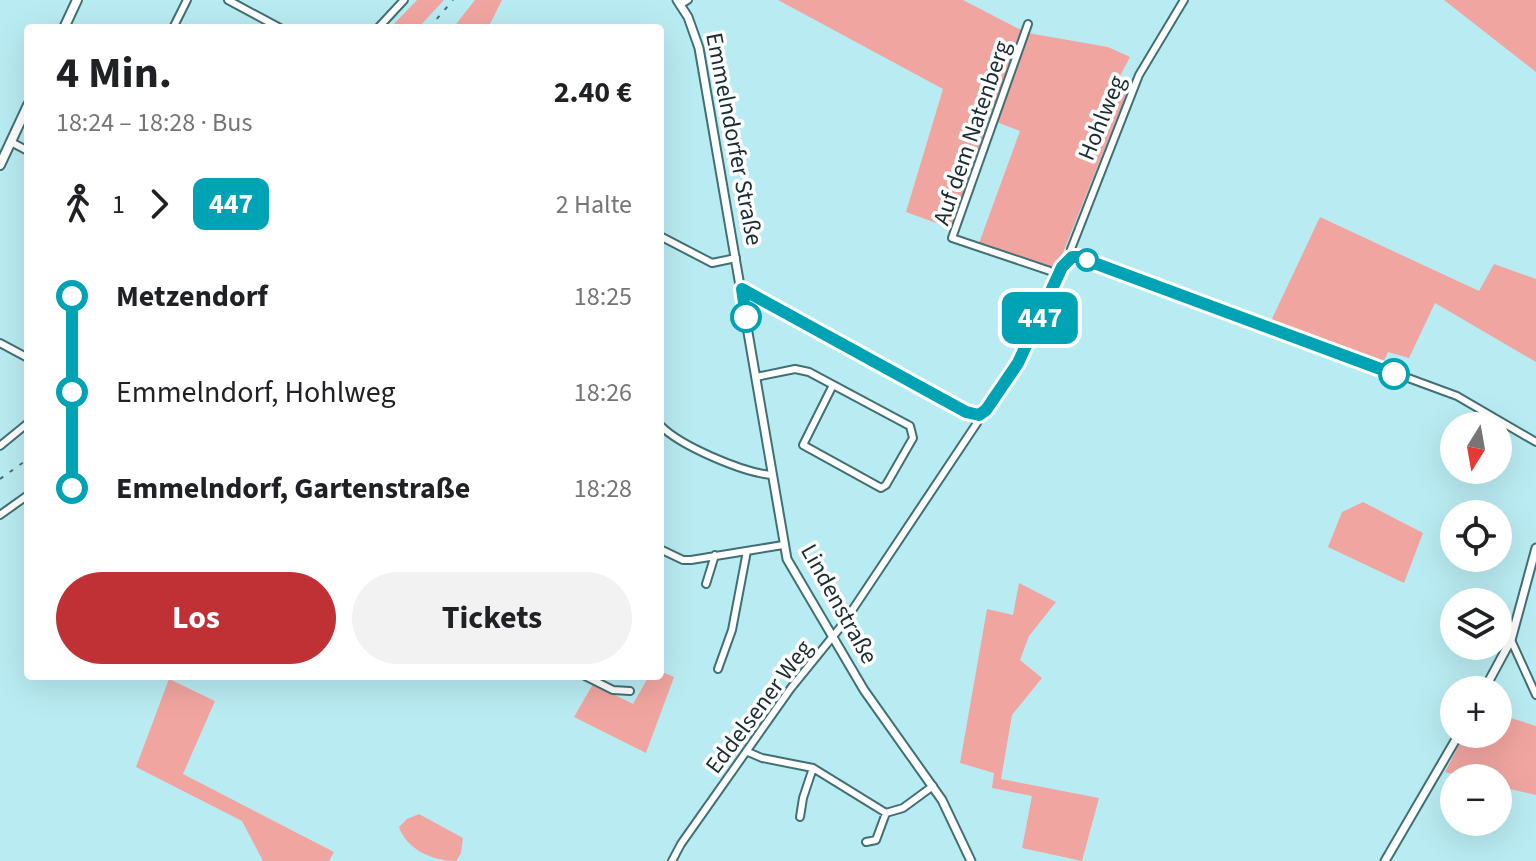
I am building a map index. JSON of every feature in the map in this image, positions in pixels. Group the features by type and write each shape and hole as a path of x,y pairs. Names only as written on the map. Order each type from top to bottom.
{"main road":[{"path":"66,24 77,0"},
{"path":"0,165 24,114"}],"street":[{"path":"175,24 187,0"},
{"path":"228,0 273,24"},
{"path":"382,24 404,0"},
{"name":"Hohlweg","path":"1072,257 1071,249 1134,87 1184,0"},
{"name":"Emmelndorfer Straße","path":"682,1 699,48 742,289"},
{"name":"Auf dem Natenberg","path":"1028,24 952,238 1059,274"},
{"path":"11,142 24,149"},
{"path":"664,238 712,263 721,264 736,258"},
{"path":"1072,257 1103,265 1457,396 1536,442"},
{"name":"Eddelsener Weg","path":"672,861 791,688 833,639 977,423 979,415 986,410 1018,363 1059,274 1072,257"},
{"path":"742,289 966,412 979,415"},
{"name":"Lindenstraße","path":"742,289 783,545 793,573 864,690 933,786 951,816 971,861"},
{"path":"0,343 24,356"},
{"path":"756,377 803,370 833,385 910,426 913,438 886,485 881,488 803,445 833,385"},
{"path":"0,446 24,426"},
{"path":"664,428 685,442 744,470 772,475"},
{"path":"0,515 24,498"},
{"path":"664,551 683,560 783,545"},
{"path":"1512,636 1536,548"},
{"path":"718,669 732,630 747,551"},
{"path":"706,584 715,555"},
{"path":"1512,642 1536,695"},
{"path":"595,680 613,690 630,691"},
{"path":"1385,861 1451,748"},
{"path":"748,752 762,758 813,768 886,813 903,808 933,786"},
{"path":"800,817 813,768"},
{"path":"866,842 876,840 886,813"}],"shaded area":[{"path":"417,0 444,0 422,24 394,24"},
{"path":"475,0 502,0 490,24 456,24"},
{"path":"778,0 963,0 1025,32 990,114 953,229 906,212 943,89"},
{"path":"1444,0 1536,0 1536,72"},
{"path":"1028,33 1108,47 1130,57 1119,78 1129,88 1058,265 1049,270 978,246 1020,131 994,121"},
{"path":"1320,217 1479,291 1494,264 1536,279 1536,362 1435,303 1409,358 1388,352 1381,367 1270,323"},
{"path":"1363,502 1423,533 1404,583 1328,547 1342,512"},
{"path":"1019,583 1056,602 1029,636 1020,660 1042,678 1012,715 1001,779 1099,798 1082,861 1022,848 1032,796 992,788 994,773 960,763 987,609 1013,615"},
{"path":"664,673 674,677 646,753 574,717 593,684 633,704 647,680 664,680"},
{"path":"171,680 215,701 183,774 334,852 329,861 263,861 242,821 136,767"},
{"path":"1512,718 1536,726 1536,795 1512,789 1512,764 1449,764 1458,748 1512,748"},
{"path":"419,814 463,838 461,853 456,861 422,853 408,842 399,827"}],"railway":[{"path":"432,24 453,0"},
{"path":"0,479 24,462"}],"bus line":[{"name":"447","path":"746,317 742,289 966,412 979,415 1006,383 1025,351 1062,267 1072,257 1078,257 1394,374"}]}
